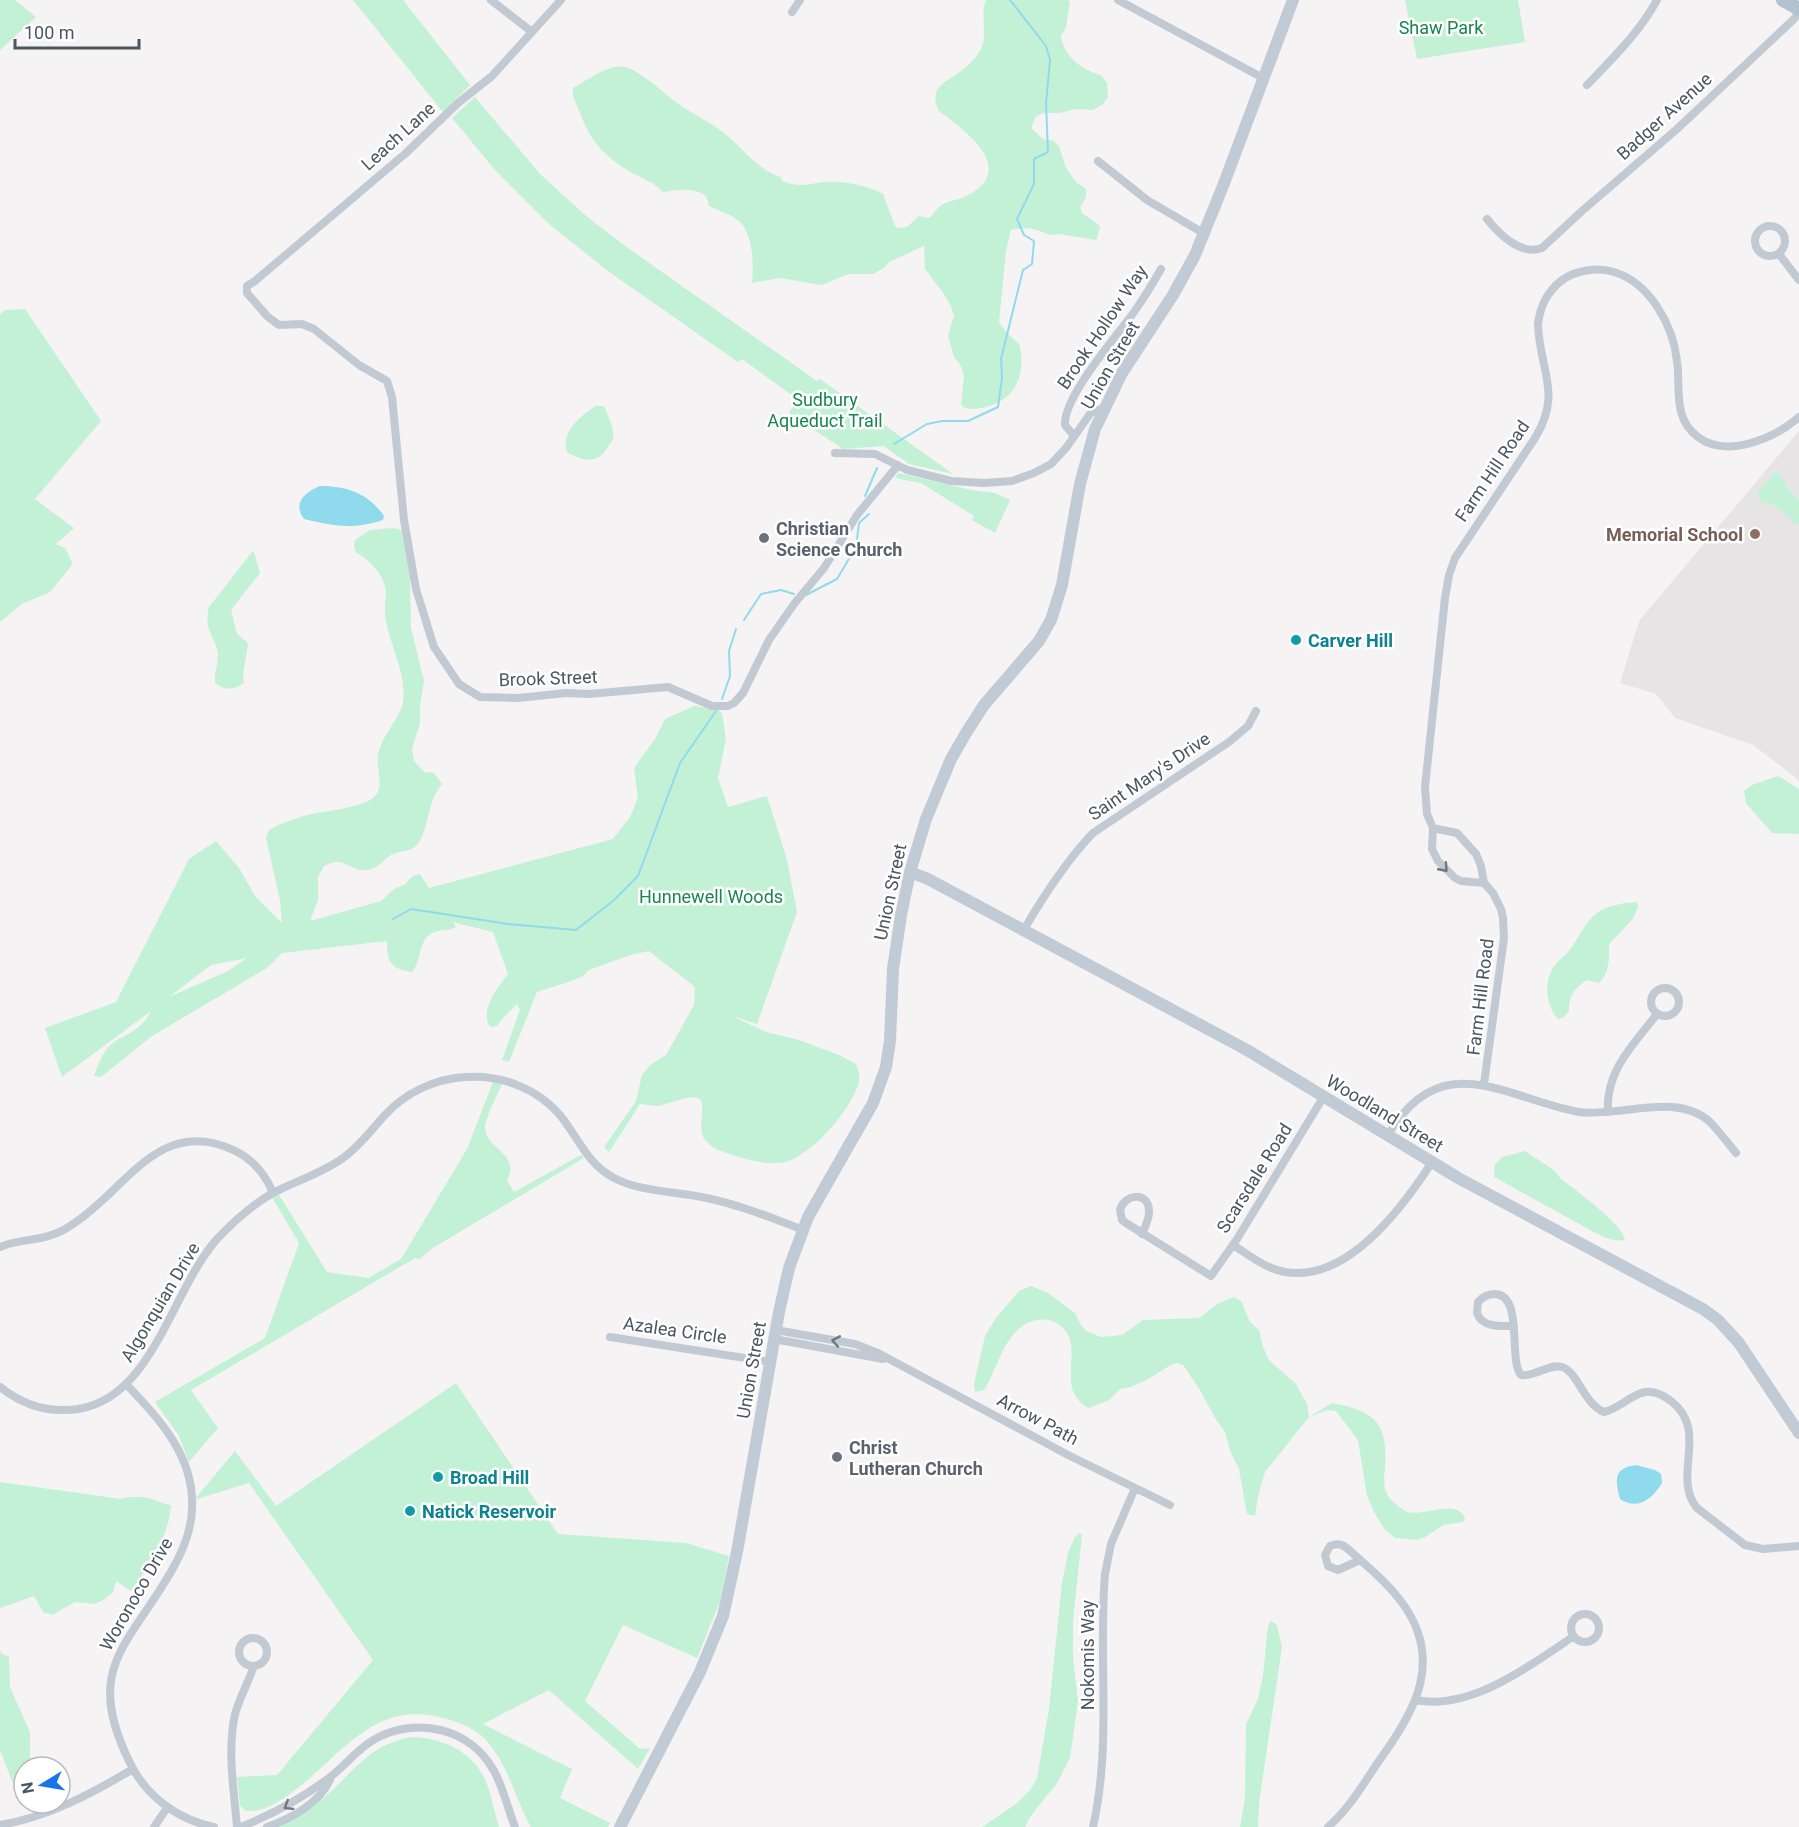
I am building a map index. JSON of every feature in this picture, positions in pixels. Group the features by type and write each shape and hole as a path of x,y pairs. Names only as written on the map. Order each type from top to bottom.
{"main road":[{"path":"1783,0 1799,10"}],"street":[{"path":"491,0 532,32"},
{"name":"Leach Lane","path":"247,286 417,143 458,103 492,76 561,0"},
{"path":"792,12 800,0"},
{"path":"1118,0 1263,78"},
{"name":"Union Street","path":"620,1827 696,1680 721,1622 738,1552 786,1281 802,1230 815,1203 873,1103 883,1079 890,1041 894,962 910,872 926,819 951,759 984,705 1039,641 1055,609 1062,585 1082,476 1091,440 1103,409 1122,374 1181,281 1205,234 1293,0"},
{"path":"1587,85 1632,37 1657,0"},
{"name":"Badger Avenue","path":"1487,219 1504,236 1523,249 1538,250 1549,243 1582,211 1677,129 1794,19 1799,10"},
{"path":"1098,161 1147,201 1205,234"},
{"path":"1779,254 1799,280"},
{"name":"Brook Hollow Way","path":"1074,436 1065,425 1068,410 1087,374 1135,310 1161,268"},
{"name":"Farm Hill Road","path":"1484,883 1461,881 1450,875 1435,855 1432,849 1433,828 1427,814 1425,796 1449,575 1460,549 1545,420 1550,393 1538,324 1543,304 1554,288 1568,277 1596,270 1607,270 1623,276 1644,291 1660,313 1673,341 1677,361 1678,403 1683,418 1692,431 1705,441 1721,445 1751,442 1777,433 1799,417"},
{"name":"Brook Street","path":"247,286 247,293 267,317 279,326 302,324 314,329 359,365 387,381 392,397 404,520 416,590 434,647 459,684 480,697 518,698 668,687 712,705 728,706 734,703 743,693 769,640 794,604 824,568 857,515 898,465"},
{"path":"835,453 868,452 920,474 951,480 984,483 1012,481 1051,464 1092,411 1103,409"},
{"name":"Saint Mary's Drive","path":"1023,931 1062,873 1093,833 1229,742 1248,726 1256,711"},
{"name":"Farm Hill Road","path":"1433,828 1452,831 1461,837 1479,859 1484,883 1497,900 1503,918 1504,928 1484,1084"},
{"name":"Woodland Street","path":"910,872 928,879 1238,1045 1432,1162 1692,1302 1726,1327 1799,1433"},
{"path":"1608,1112 1608,1091 1616,1068 1657,1014"},
{"name":"Algonquian Drive","path":"0,1387 17,1399 35,1407 68,1411 98,1403 119,1392 147,1359 203,1257 233,1222 273,1194 322,1171 344,1157 362,1143 393,1107 411,1094 439,1081 473,1076 508,1081 537,1095 561,1116 591,1160 605,1173 638,1187 720,1201 802,1230"},
{"path":"1388,1135 1406,1111 1431,1092 1459,1084 1484,1084 1579,1112 1670,1107 1690,1110 1708,1120 1736,1153"},
{"name":"Scarsdale Road","path":"1142,1234 1211,1276 1233,1245 1324,1096"},
{"path":"0,1247 45,1237 64,1230 97,1206 145,1159 163,1149 184,1142 218,1144 238,1152 260,1170 273,1194"},
{"path":"1233,1245 1268,1266 1285,1272 1305,1273 1326,1268 1355,1251 1395,1214 1432,1162"},
{"path":"1129,1197 1139,1197 1147,1202 1149,1207 1150,1212 1142,1234 1126,1224 1120,1215 1121,1205 1129,1197"},
{"path":"1514,1326 1495,1326 1483,1322 1477,1313 1478,1302 1488,1295 1504,1297 1514,1326 1515,1362 1521,1375 1531,1375 1561,1366 1570,1373 1593,1405 1604,1412 1643,1393 1652,1392 1668,1398 1680,1410 1688,1424 1690,1439 1687,1489 1696,1508 1738,1542 1745,1545 1763,1549 1799,1546"},
{"name":"Arrow Path","path":"775,1334 855,1344 891,1360 1170,1505"},
{"name":"Azalea Circle","path":"610,1337 770,1362"},
{"name":"Woronoco Drive","path":"127,1385 163,1424 175,1442 189,1476 193,1508 189,1531 182,1551 163,1586 122,1647 111,1678 111,1713 132,1769 145,1787 167,1808 193,1821 214,1827"},
{"name":"Nokomis Way","path":"1093,1827 1103,1761 1105,1574 1111,1544 1135,1488"},
{"path":"1328,1827 1346,1807 1399,1733 1416,1700 1421,1678 1422,1658 1414,1625 1397,1596 1360,1560"},
{"path":"1416,1700 1441,1702 1480,1691 1521,1671 1574,1636"},
{"path":"254,1666 238,1703 232,1732 232,1761 239,1827 287,1807 331,1777 362,1747 383,1735 411,1727 440,1729 460,1737 484,1755 495,1772 515,1826"},
{"path":"0,1825 26,1820 68,1804 132,1769"},
{"path":"267,1827 289,1817 312,1802 323,1791 331,1777"},
{"path":"154,1827 167,1808"}],"shaded area":[{"name":"Memorial School","path":"1799,431 1799,782 1753,745 1675,718 1656,694 1620,683 1639,621"}],"green space":[{"path":"0,0 15,0 36,17 0,50"},
{"path":"353,0 403,0 470,85 443,112"},
{"path":"986,0 1068,0 1070,3 1066,27 1061,36 1063,44 1075,62 1101,75 1107,83 1108,97 1103,104 1093,110 1075,109 1036,116 1031,128 1043,139 1054,141 1059,146 1066,168 1077,183 1086,189 1086,197 1080,207 1082,213 1100,226 1095,240 1060,234 1050,235 1032,229 1011,230 1006,251 999,322 1019,344 1020,374 1012,391 1005,398 986,407 968,409 961,404 964,376 961,366 954,357 948,335 954,316 944,294 925,269 924,246 889,262 873,274 848,274 822,285 780,278 752,283 753,259 750,242 740,222 709,206 706,196 701,193 685,190 663,192 654,184 617,163 596,143 574,99 573,88 597,74 610,68 629,69 644,77 685,109 723,132 757,164 781,177 782,181 798,185 839,182 869,188 883,194 895,226 907,227 919,216 929,218 940,206 972,193 984,182 989,171 987,159 980,148 960,127 938,110 936,102 937,90 940,86 965,68 982,48 983,14"},
{"name":"Shaw Park","path":"1405,0 1518,0 1525,42 1417,59"},
{"name":"Sudbury Aqueduct Trail","path":"475,97 540,174 585,215 625,246 817,381 820,379 953,474 909,464 884,446 843,449 789,413 797,399 742,359 738,362 608,271 550,225 495,170 452,118"},
{"path":"25,309 101,421 35,499 74,528 56,544 65,548 72,562 71,566 50,592 22,604 0,622 0,314 5,310"},
{"path":"596,406 604,406 612,426 613,439 599,457 589,460 578,458 567,452 569,431 579,419"},
{"path":"1776,472 1787,484 1785,486 1799,500 1799,524 1796,525 1777,508 1758,498 1758,491"},
{"name":"Sudbury Aqueduct Trail","path":"898,473 971,490 995,493 1010,500 995,533 972,520 974,516 921,483 895,478"},
{"name":"Hunnewell Woods","path":"399,529 409,536 411,628 424,681 420,723 412,749 414,761 424,772 434,773 442,784 433,800 421,839 414,848 394,853 368,870 356,869 337,862 324,866 318,877 318,900 310,921 381,901 394,889 406,884 418,874 429,888 613,839 630,817 638,798 634,768 655,739 665,719 694,706 717,709 722,713 726,739 718,778 728,807 767,796 787,860 797,912 757,1024 732,1016 766,1032 799,1040 839,1055 856,1064 859,1073 859,1082 849,1104 822,1138 801,1155 784,1162 770,1163 725,1153 714,1147 703,1136 701,1100 695,1097 658,1106 640,1104 609,1152 604,1147 636,1101 642,1075 650,1065 666,1055 694,1005 695,987 649,951 630,955 589,970 574,980 537,992 509,1062 502,1060 520,1010 517,1004 497,1026 490,1027 487,1020 488,1006 508,974 493,932 453,922 456,927 434,932 428,936 412,972 399,969 391,963 387,941 282,953 267,968 152,1036 101,1077 94,1076 107,1049 140,1026 151,1011 62,1077 45,1028 116,1002 189,859 216,841 239,868 255,896 282,923 280,900 266,838 269,830 307,815 364,803 376,795 380,782 378,755 380,747 401,708 404,690 386,619 385,585 375,568 356,553 354,547 355,540 370,530","holes":["247,958 228,971 169,997 211,965"]},
{"path":"254,552 260,573 231,610 237,634 248,644 243,675 244,683 233,688 226,688 215,683 218,654 209,628 209,607"},
{"path":"1778,776 1799,789 1799,834 1772,833 1746,803 1744,791 1752,785"},
{"path":"1637,902 1638,907 1632,920 1609,944 1608,965 1603,979 1599,983 1587,980 1579,986 1571,997 1569,1011 1563,1018 1558,1019 1550,1007 1547,992 1552,970 1597,913 1611,906"},
{"path":"493,1082 502,1084 489,1112 485,1128 491,1141 510,1164 507,1180 514,1192 581,1155 584,1158 431,1249 420,1259 415,1258 191,1390 218,1428 189,1462 179,1436 155,1402 265,1338 299,1243 270,1194 276,1190 327,1272 368,1278 401,1259 467,1149"},
{"path":"1525,1151 1555,1171 1560,1178 1607,1216 1625,1240 1612,1240 1600,1235 1494,1177 1495,1164 1502,1157"},
{"path":"1031,1286 1048,1293 1076,1314 1086,1331 1101,1337 1122,1335 1143,1320 1199,1318 1219,1303 1234,1297 1241,1301 1250,1322 1259,1330 1269,1360 1295,1383 1307,1404 1309,1417 1265,1472 1255,1516 1247,1514 1239,1469 1231,1453 1225,1432 1183,1365 1177,1363 1169,1366 1131,1387 1120,1389 1109,1400 1089,1408 1080,1401 1071,1385 1072,1356 1068,1334 1052,1321 1036,1320 1016,1331 1002,1352 984,1390 975,1392 974,1384 985,1336 996,1318 1019,1291"},
{"path":"456,1383 558,1534 686,1543 729,1556 720,1601 697,1658 623,1625 585,1701 639,1748 650,1748 638,1769 549,1690 483,1724 572,1769 560,1798 610,1823 608,1827 531,1827 500,1759 484,1738 469,1727 457,1722 414,1714 392,1718 372,1726 284,1798 266,1808 246,1811 240,1806 237,1777 277,1775 373,1660 249,1483 194,1500 235,1451 276,1506"},
{"path":"1332,1403 1368,1415 1381,1429 1384,1439 1384,1485 1392,1501 1407,1512 1414,1513 1455,1509 1465,1519 1463,1522 1443,1525 1417,1540 1395,1538 1385,1530 1367,1496 1358,1440 1336,1411 1328,1410 1309,1417"},
{"path":"0,1482 121,1499 148,1498 171,1505 169,1517 157,1550 131,1591 116,1581 113,1592 105,1599 95,1604 75,1602 52,1615 43,1612 34,1596 0,1608"},
{"path":"1080,1533 1082,1535 1073,1620 1073,1657 1078,1701 1070,1758 1057,1783 1030,1817 1025,1827 982,1827 1016,1804 1030,1790 1037,1778 1049,1709 1062,1583 1068,1553 1075,1537"},
{"path":"1271,1621 1277,1625 1282,1647 1259,1803 1258,1827 1240,1827 1245,1798 1246,1724 1258,1699 1268,1626"},
{"path":"0,1650 9,1657 10,1687 30,1732 30,1755 12,1755 12,1781 0,1750"},
{"path":"411,1737 434,1740 456,1748 474,1762 486,1782 499,1827 279,1827 317,1803 375,1751 385,1745"}],"water":[{"path":"320,486 348,489 364,496 378,508 384,516 383,520 362,525 343,526 304,519 299,508 300,503 309,491"},
{"path":"1636,1465 1661,1474 1662,1483 1649,1498 1633,1504 1620,1499 1617,1481 1623,1469"}],"waterway":[{"path":"894,444 927,424 942,421 968,421 998,407 1002,378 1001,359 1023,270 1032,264 1034,241 1024,235 1017,219 1034,184 1034,159 1048,152 1046,104 1050,60 1046,46 1010,0"},
{"path":"865,496 877,468"},
{"path":"806,595 837,579 856,547 859,523 869,514"},
{"path":"744,620 761,594 781,590 794,594"},
{"path":"722,699 730,676 729,651 736,629"},
{"path":"393,919 411,909 508,924 576,930 614,900 638,876 680,763 716,711"}],"place":[{"name":"Memorial School","path":"1755,534"},
{"name":"Christian Science Church","path":"764,538"},
{"name":"Carver Hill","path":"1296,640"},
{"name":"Christ Lutheran Church","path":"837,1457"},
{"name":"Broad Hill","path":"438,1477"},
{"name":"Natick Reservoir","path":"410,1511"}]}
